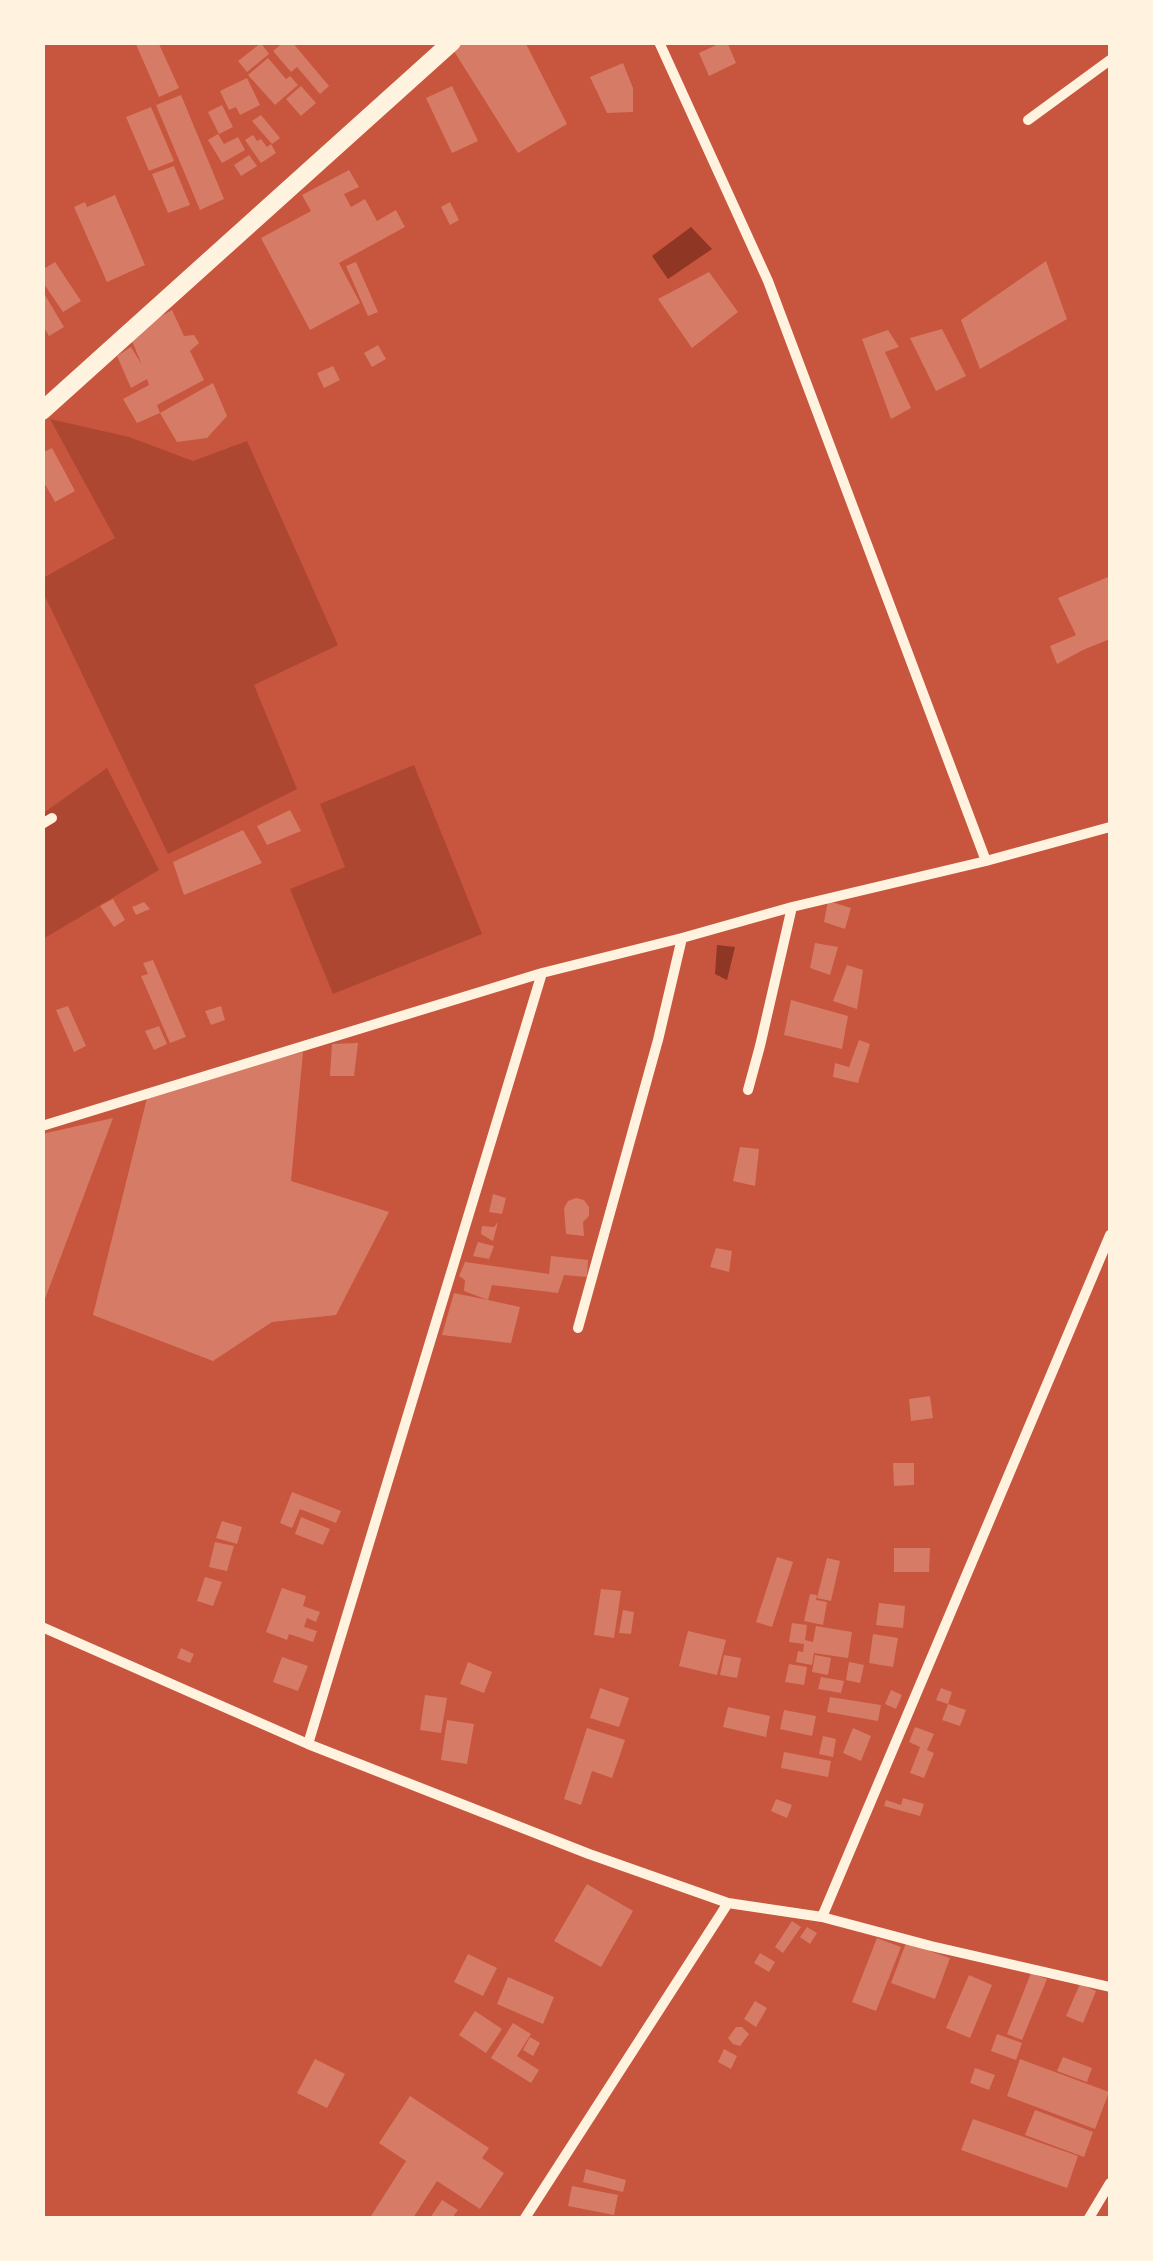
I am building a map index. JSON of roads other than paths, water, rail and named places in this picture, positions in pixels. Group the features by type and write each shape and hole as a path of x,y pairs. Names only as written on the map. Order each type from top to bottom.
{"main road":[{"path":"42,411 452,42"}],"street":[{"path":"659,42 768,281 986,860"},
{"path":"1028,120 1110,60"},
{"path":"42,1126 542,973 1110,827"},
{"path":"748,1090 792,907"},
{"path":"578,1328 658,1040 682,938"},
{"path":"308,1744 542,973"},
{"path":"822,1916 1110,1235"},
{"path":"42,1627 308,1744 589,1854 728,1903 822,1916 931,1946 1110,1987"},
{"path":"525,2218 728,1903"},
{"path":"1089,2218 1110,2183"}]}
